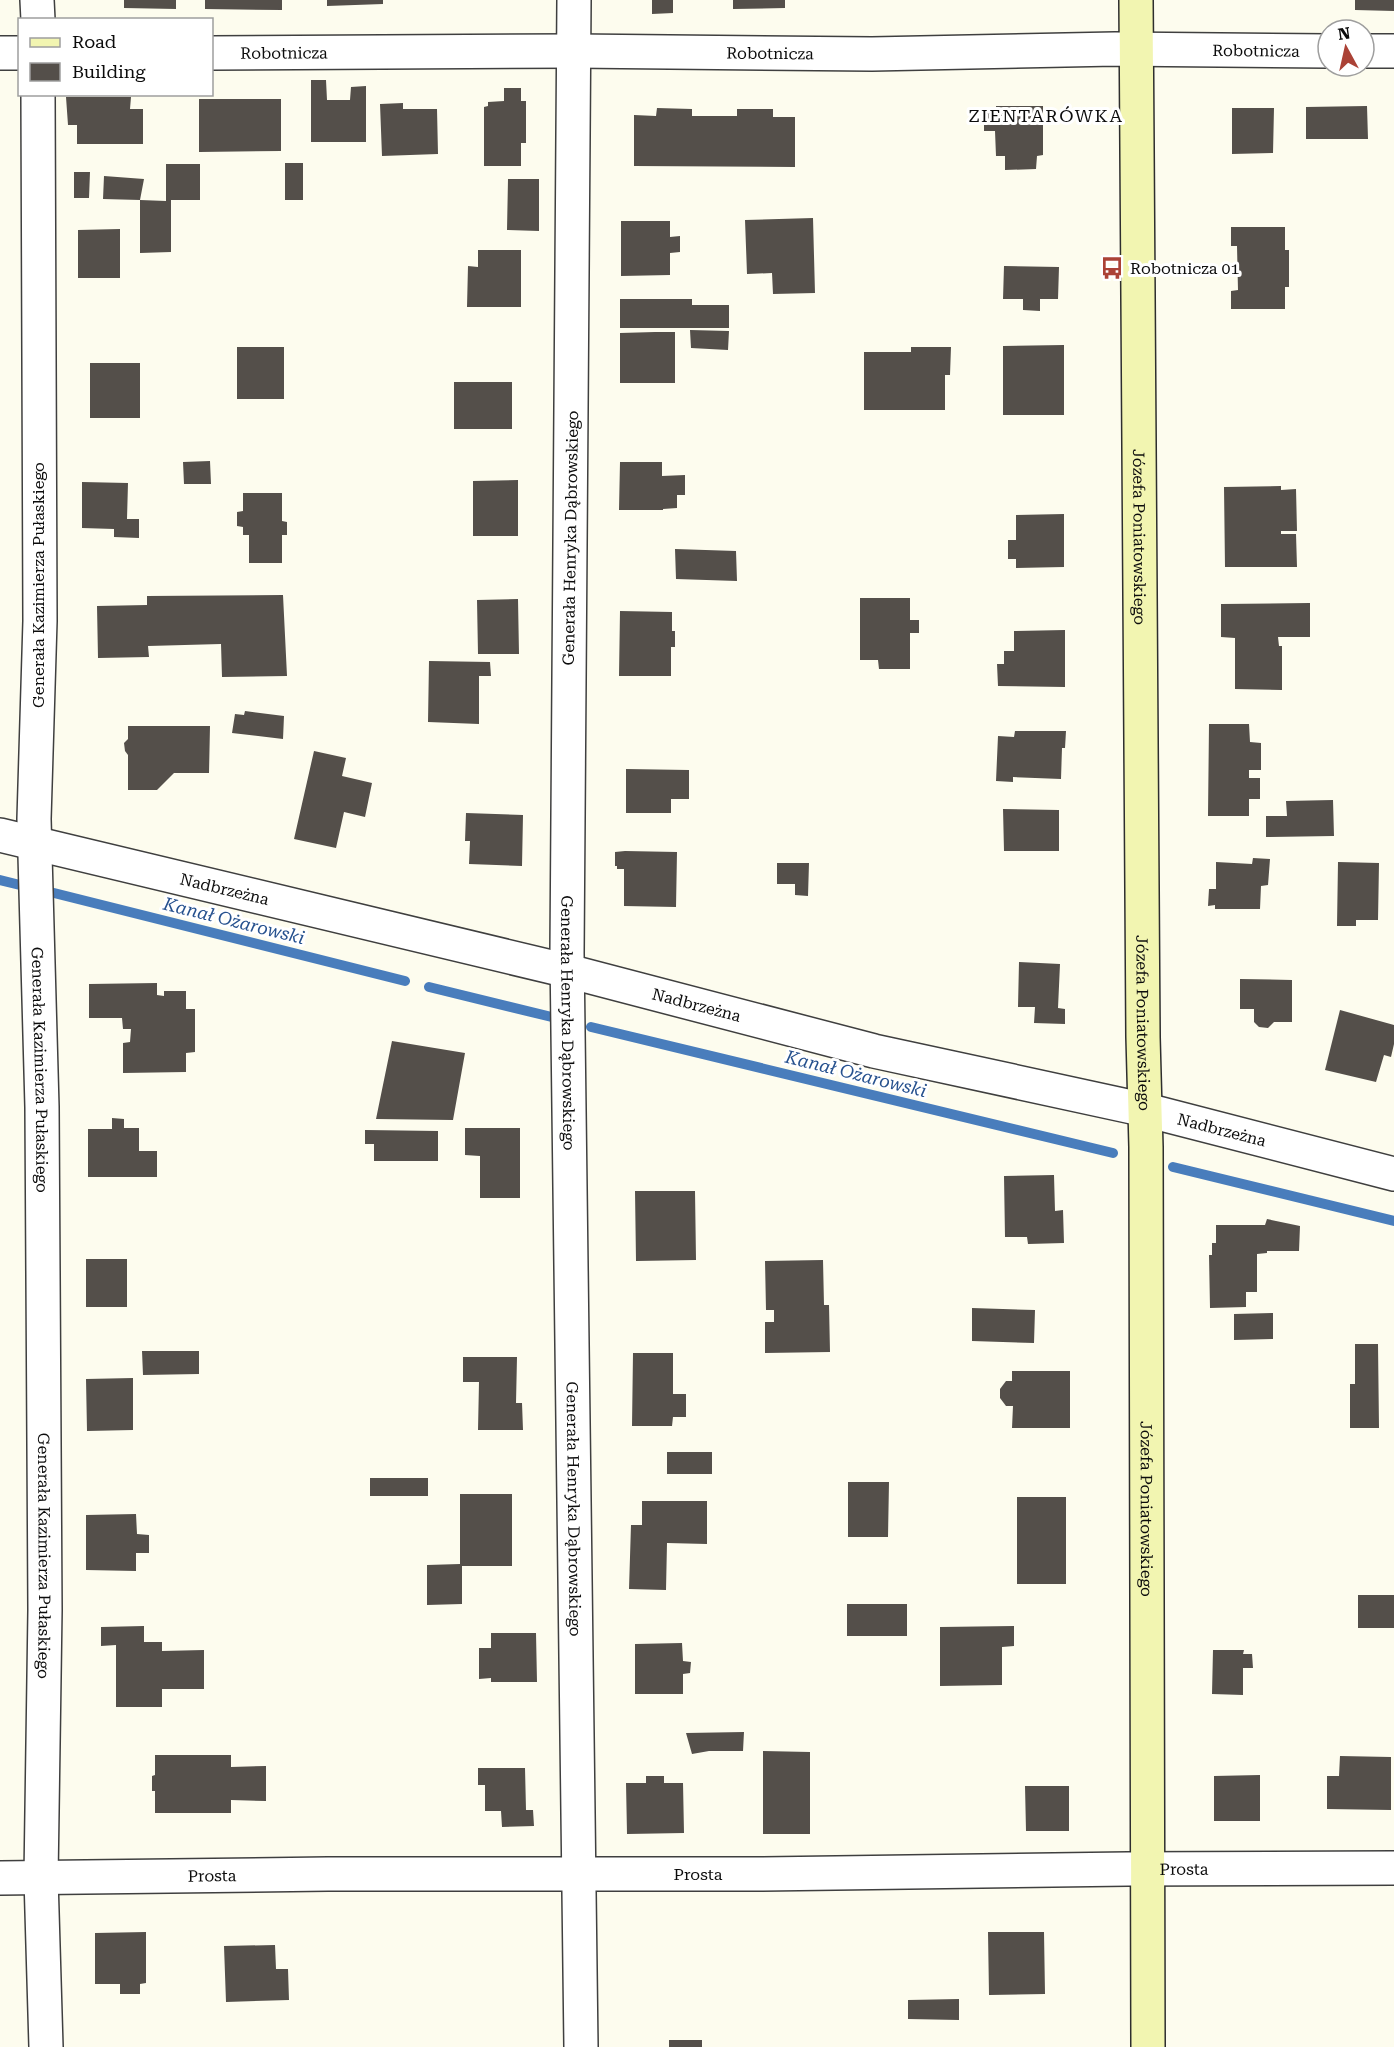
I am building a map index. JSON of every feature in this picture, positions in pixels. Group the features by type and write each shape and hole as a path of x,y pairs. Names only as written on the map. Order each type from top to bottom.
{"street":[{"path":"38,0 38,18"},
{"name":"Generała Henryka Dąbrowskiego","path":"574,0 568,971 581,2047"},
{"name":"Józefa Poniatowskiego","path":"1136,0 1143,1037 1146,1110 1148,2047"},
{"name":"Robotnicza","path":"213,53 575,51 872,54 1137,50 1316,51"},
{"path":"1376,51 1394,51"},
{"path":"0,53 18,53"},
{"name":"Generała Kazimierza Pułaskiego","path":"38,96 40,621 33,819 36,843 42,1143 45,1610 41,1878 46,2047"},
{"name":"Nadbrzeżna","path":"0,835 568,971 874,1051 1146,1110 1394,1174"},
{"name":"Prosta","path":"0,1878 1394,1868"}],"building":[{"path":"124,0 176,0 176,9 124,8"},
{"path":"205,0 282,0 282,10 205,9"},
{"path":"327,0 383,0 383,4 327,6"},
{"path":"652,0 673,0 673,13 652,14"},
{"path":"733,0 785,0 785,8 733,9"},
{"path":"1355,0 1394,0 1394,11 1355,10"},
{"path":"311,80 326,80 327,100 350,100 351,87 366,86 366,142 311,142"},
{"path":"504,88 521,88 521,101 526,101 526,143 521,143 521,166 484,166 484,107 488,106 488,102 504,101"},
{"path":"66,97 131,97 130,109 143,109 143,144 77,144 77,125 68,125"},
{"path":"199,99 281,99 281,151 199,152"},
{"path":"403,103 403,109 437,109 438,154 382,156 380,104"},
{"path":"996,106 1043,106 1043,155 1037,156 1036,169 1005,170 1005,156 996,156 995,131 984,131 984,113 996,113"},
{"path":"1367,106 1368,139 1306,139 1306,107"},
{"path":"657,108 692,109 692,116 737,116 737,109 773,109 773,117 795,117 795,167 634,166 634,115 656,116"},
{"path":"1232,108 1274,108 1273,153 1232,154"},
{"path":"285,163 303,163 303,200 285,200"},
{"path":"166,164 200,164 200,200 171,200 171,252 140,253 140,200 166,201"},
{"path":"74,172 90,172 89,198 74,198"},
{"path":"104,176 144,179 140,200 103,199"},
{"path":"508,179 539,179 539,231 507,230"},
{"path":"813,218 815,293 773,294 772,273 747,274 745,220"},
{"path":"621,221 670,221 670,237 680,236 680,252 670,253 670,275 621,276"},
{"path":"1231,227 1285,227 1285,250 1289,250 1289,287 1285,287 1285,309 1231,309 1231,291 1238,290 1237,246 1231,246"},
{"path":"120,229 120,278 78,278 78,230"},
{"path":"478,250 521,250 521,307 467,307 468,266 478,267"},
{"path":"1004,266 1059,267 1058,299 1040,299 1040,311 1023,310 1023,299 1003,299"},
{"path":"620,299 692,299 692,305 729,305 729,328 620,328"},
{"path":"690,330 729,331 728,350 691,348"},
{"path":"675,332 675,383 620,383 620,333"},
{"path":"1064,345 1064,415 1003,415 1003,346"},
{"path":"237,347 284,347 284,399 237,399"},
{"path":"911,347 951,347 950,375 945,375 945,410 864,410 864,352 911,352"},
{"path":"90,363 140,363 140,418 90,418"},
{"path":"454,382 512,382 512,429 454,429"},
{"path":"210,461 211,484 184,484 183,462"},
{"path":"620,462 662,462 662,476 685,475 685,495 677,495 677,508 619,510"},
{"path":"518,480 518,536 473,536 473,481"},
{"path":"82,482 128,483 127,519 139,519 139,538 114,537 114,529 82,528"},
{"path":"1281,486 1281,490 1296,489 1297,531 1281,531 1281,534 1296,534 1297,567 1225,567 1224,487"},
{"path":"243,493 282,493 282,521 287,522 287,535 282,535 282,563 249,563 249,535 243,535 243,527 237,526 237,512 243,511"},
{"path":"1064,514 1064,567 1016,568 1016,559 1008,559 1008,540 1016,540 1016,515"},
{"path":"675,549 736,551 737,581 676,579"},
{"path":"283,595 287,676 222,677 221,644 148,646 149,657 98,658 97,606 147,605 147,596"},
{"path":"860,598 910,598 910,620 919,620 919,633 910,633 910,669 879,669 878,660 860,660"},
{"path":"518,599 519,654 478,654 477,600"},
{"path":"1310,603 1310,637 1278,637 1279,646 1282,646 1282,690 1235,689 1235,638 1221,637 1221,604"},
{"path":"620,611 672,612 675,647 671,647 671,676 619,676"},
{"path":"1065,630 1065,687 998,686 997,664 1004,664 1004,651 1014,651 1014,631"},
{"path":"429,661 490,662 491,676 479,676 479,724 428,722"},
{"path":"245,711 284,716 283,739 232,733 235,714 244,715"},
{"path":"1209,724 1249,724 1250,742 1261,743 1261,770 1249,770 1249,778 1260,778 1260,799 1249,799 1249,816 1208,816"},
{"path":"128,726 210,726 209,773 174,773 157,790 128,790 128,755 124,743 128,739"},
{"path":"1015,731 1066,731 1065,748 1062,748 1061,779 1013,777 1013,782 996,781 998,736 1014,737"},
{"path":"314,751 346,758 342,776 372,783 365,817 344,812 336,848 294,839"},
{"path":"626,769 689,770 689,799 671,799 671,813 626,813"},
{"path":"1333,800 1334,836 1266,837 1266,816 1287,816 1286,801"},
{"path":"1003,809 1059,810 1059,851 1004,851"},
{"path":"466,813 523,815 522,866 469,864 470,841 465,841"},
{"path":"615,852 677,852 676,907 624,906 624,869 617,869 615,866"},
{"path":"1253,858 1270,859 1268,885 1261,886 1260,909 1215,909 1215,905 1208,906 1209,889 1216,889 1216,862 1252,864"},
{"path":"1338,862 1379,863 1378,920 1356,920 1356,926 1337,926"},
{"path":"777,863 809,863 808,896 795,895 795,884 777,884"},
{"path":"1019,962 1060,964 1058,1008 1065,1009 1065,1024 1034,1023 1035,1007 1018,1007"},
{"path":"1240,979 1292,980 1292,1022 1274,1022 1268,1028 1259,1027 1254,1022 1254,1009 1240,1009"},
{"path":"157,983 157,995 164,996 164,991 186,991 186,1009 195,1009 195,1052 186,1053 186,1072 123,1073 123,1043 130,1042 131,1029 123,1029 122,1018 89,1018 89,984"},
{"path":"1340,1010 1394,1025 1391,1057 1384,1055 1376,1082 1325,1070"},
{"path":"392,1041 465,1053 453,1120 376,1119"},
{"path":"112,1118 124,1119 124,1128 139,1128 139,1151 157,1151 157,1177 88,1177 88,1129 112,1129"},
{"path":"465,1128 520,1128 520,1198 480,1198 480,1156 465,1155"},
{"path":"365,1130 438,1131 438,1161 374,1161 374,1144 365,1144"},
{"path":"1054,1175 1055,1211 1063,1210 1064,1243 1028,1244 1027,1237 1005,1237 1004,1176"},
{"path":"635,1191 695,1191 696,1260 636,1261"},
{"path":"1267,1219 1300,1226 1299,1251 1267,1251 1267,1253 1257,1254 1257,1292 1246,1292 1246,1307 1210,1308 1209,1255 1212,1255 1212,1243 1216,1243 1216,1225 1265,1225"},
{"path":"86,1259 127,1259 127,1307 86,1307"},
{"path":"823,1260 824,1305 829,1305 830,1352 765,1353 765,1322 774,1322 774,1310 766,1310 765,1261"},
{"path":"972,1308 1035,1310 1034,1343 972,1341"},
{"path":"1273,1313 1273,1339 1234,1340 1234,1314"},
{"path":"1355,1344 1378,1344 1379,1428 1350,1428 1350,1384 1355,1384"},
{"path":"142,1351 199,1351 199,1374 143,1375"},
{"path":"633,1353 673,1353 673,1394 686,1394 686,1417 673,1417 672,1426 632,1426"},
{"path":"463,1357 517,1357 516,1403 522,1403 523,1430 478,1430 479,1382 463,1382"},
{"path":"1012,1371 1070,1371 1070,1428 1012,1428 1013,1406 1006,1406 1000,1398 1000,1389 1006,1381 1012,1381"},
{"path":"133,1378 133,1430 87,1431 86,1379"},
{"path":"667,1452 712,1452 712,1474 667,1474"},
{"path":"370,1478 428,1478 428,1496 370,1496"},
{"path":"848,1482 889,1482 888,1537 848,1537"},
{"path":"460,1494 512,1494 512,1566 462,1566 462,1604 427,1605 427,1565 460,1564"},
{"path":"1017,1497 1066,1497 1066,1584 1017,1584"},
{"path":"642,1501 707,1501 707,1544 667,1543 666,1590 629,1589 631,1525 642,1525"},
{"path":"136,1514 137,1534 149,1535 149,1553 136,1553 136,1571 86,1570 86,1515"},
{"path":"1358,1595 1394,1595 1394,1628 1358,1628"},
{"path":"847,1604 907,1604 907,1636 847,1636"},
{"path":"144,1626 144,1642 162,1642 162,1651 204,1650 204,1689 162,1689 162,1707 116,1707 116,1645 101,1646 101,1627"},
{"path":"1014,1626 1014,1646 1002,1647 1002,1685 940,1686 940,1627"},
{"path":"491,1633 536,1633 537,1682 491,1682 491,1678 479,1679 479,1648 491,1648"},
{"path":"682,1643 683,1661 691,1662 690,1673 683,1674 683,1694 635,1694 635,1644"},
{"path":"1213,1650 1244,1650 1243,1654 1252,1654 1253,1668 1243,1668 1243,1695 1212,1694"},
{"path":"744,1732 743,1751 709,1751 692,1754 686,1733"},
{"path":"763,1751 810,1752 810,1834 763,1834"},
{"path":"155,1755 231,1755 231,1767 266,1766 266,1801 231,1800 231,1813 155,1813 152,1776 155,1775"},
{"path":"1340,1756 1391,1757 1391,1810 1327,1809 1327,1776 1339,1776"},
{"path":"478,1768 525,1768 526,1810 533,1810 534,1826 502,1827 501,1811 485,1811 485,1785 478,1785"},
{"path":"1260,1775 1260,1821 1214,1821 1214,1776"},
{"path":"646,1776 664,1776 664,1783 683,1783 684,1833 627,1834 626,1783 646,1783"},
{"path":"1025,1786 1069,1786 1069,1831 1026,1831"},
{"path":"146,1932 146,1983 140,1984 140,1994 120,1994 120,1984 95,1984 95,1933"},
{"path":"988,1932 1044,1932 1045,1994 989,1995"},
{"path":"275,1945 276,1969 288,1969 289,2000 226,2002 224,1946"},
{"path":"959,1999 959,2020 908,2019 908,2000"},
{"path":"669,2040 702,2040 702,2047 669,2047"}],"waterway":[{"name":"Kanał Ożarowski","path":"0,880 20,885"},
{"name":"Kanał Ożarowski","path":"54,893 405,981"},
{"name":"Kanał Ożarowski","path":"429,987 560,1019"},
{"name":"Kanał Ożarowski","path":"591,1027 1113,1153"},
{"name":"Kanał Ożarowski","path":"1173,1167 1394,1221"}],"place":[{"name":"Robotnicza 01","path":"1112,268"}],"district":[{"name":"ZIENTARÓWKA","path":"1046,116"}]}
